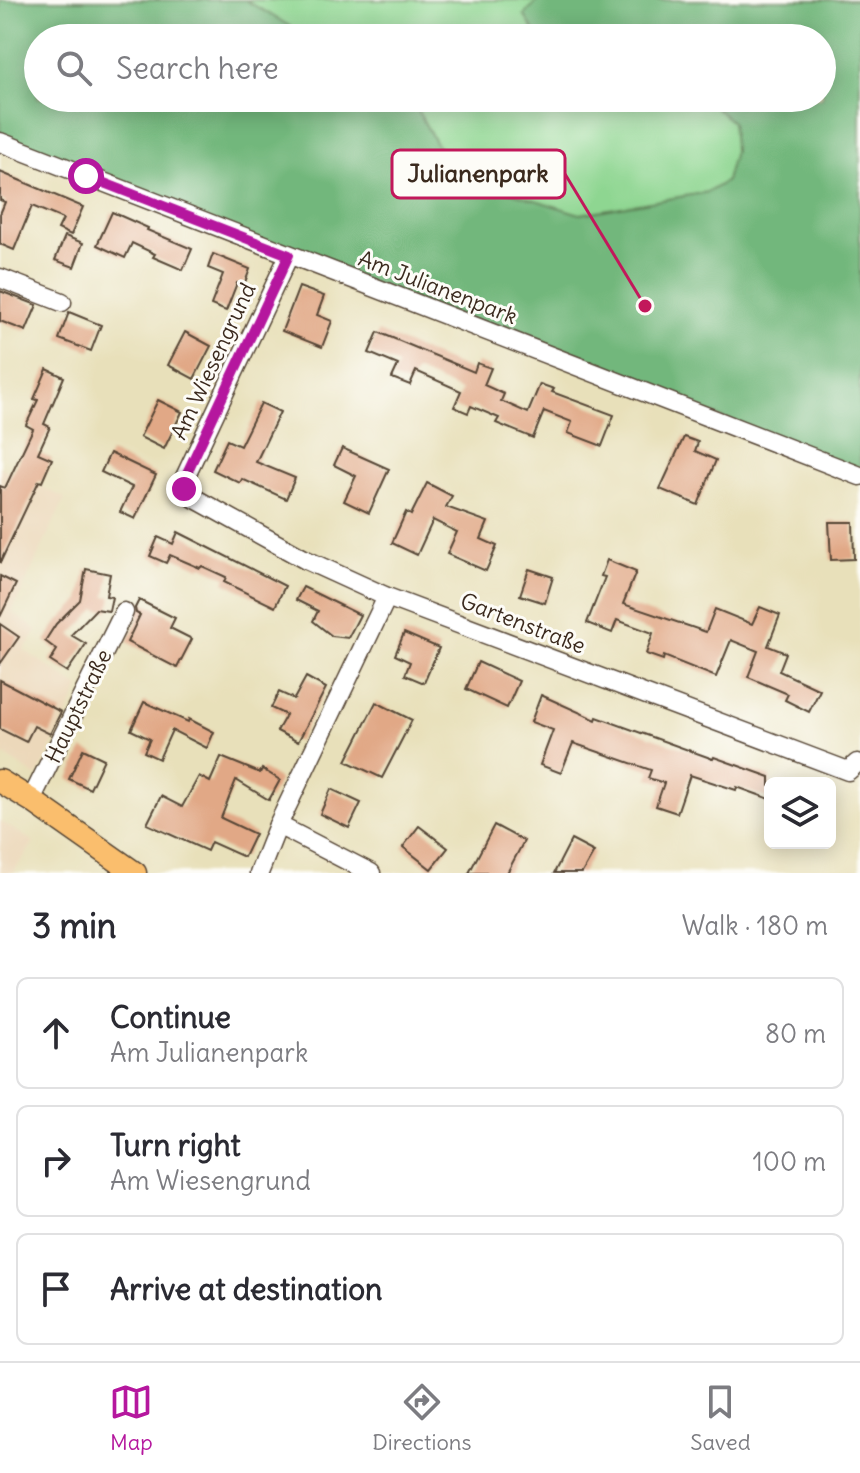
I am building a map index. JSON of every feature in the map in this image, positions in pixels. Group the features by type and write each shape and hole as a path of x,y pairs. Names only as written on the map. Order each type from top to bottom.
{"main road":[{"path":"0,781 135,873"}],"street":[{"name":"Am Julianenpark","path":"0,142 860,476"},
{"name":"Am Wiesengrund","path":"184,489 185,477 289,255"},
{"path":"0,278 62,302"},
{"name":"Gartenstraße","path":"184,489 194,498 306,560 387,597 848,771 857,763"},
{"path":"259,873 278,825 387,597"},
{"name":"Hauptstraße","path":"31,800 124,612"},
{"path":"278,825 371,873"}],"shaded area":[{"path":"0,467 65,498 12,612 37,630 24,650 80,688 37,777 0,752"},
{"path":"0,821 34,842 13,873 0,873"}],"green space":[{"path":"0,0 860,0 860,471 0,141"},
{"path":"0,0 245,0 286,24 24,24 24,112 418,112 447,163 478,182 580,214 708,192 726,181 734,151 732,122 720,112 836,112 836,24 530,24 524,15 538,0 860,0 860,471 0,141"}],"building":[{"path":"0,172 83,207 71,235 58,229 63,219 32,206 14,250 0,244 0,214 5,202 0,200"},
{"path":"112,212 192,249 183,270 153,257 155,254 132,243 125,258 97,245"},
{"path":"65,236 83,243 74,267 55,260"},
{"path":"213,254 250,269 244,285 237,283 226,311 211,305 223,274 208,268"},
{"path":"299,287 324,296 317,315 332,321 322,347 282,331"},
{"path":"0,291 37,305 26,331 0,321"},
{"path":"69,312 101,325 91,351 59,339"},
{"path":"185,332 211,346 194,379 168,365"},
{"path":"378,332 474,372 477,363 491,368 484,385 504,394 501,401 528,413 540,384 554,389 552,392 614,415 602,446 568,433 572,422 544,411 533,438 496,423 499,418 471,406 468,413 454,407 461,391 416,371 410,385 392,378 398,365 369,353"},
{"path":"47,369 64,377 44,424 50,427 38,453 52,459 0,563 0,486 5,488 33,429 26,425 38,400 34,399"},
{"path":"158,400 182,412 164,449 140,437"},
{"path":"261,403 280,412 256,462 295,478 286,499 213,470 227,440 240,446"},
{"path":"684,437 698,442 695,451 716,460 698,505 660,489"},
{"path":"342,448 389,469 369,513 344,501 356,476 334,465"},
{"path":"110,453 156,475 135,519 120,512 132,487 101,472"},
{"path":"427,483 452,496 446,507 488,522 481,539 497,546 486,571 447,554 457,532 433,520 417,555 392,543 406,512 411,515"},
{"path":"829,522 853,522 854,559 831,560"},
{"path":"178,532 285,586 275,607 224,582 226,577 202,566 200,568 170,555 166,563 150,556 158,537 173,544"},
{"path":"607,560 636,572 623,604 706,632 715,609 752,624 760,607 780,615 768,646 786,653 779,671 820,690 809,712 785,700 788,694 748,677 758,651 731,640 716,677 664,656 663,660 646,654 653,633 617,620 612,633 587,623 605,577 601,576"},
{"path":"86,569 110,574 106,596 112,597 109,611 96,609 71,635 86,644 67,672 50,661 57,650 45,641 56,624 80,600"},
{"path":"529,569 553,577 545,603 520,595"},
{"path":"0,576 16,584 0,617"},
{"path":"303,587 360,615 348,638 332,636 313,621 318,611 296,600"},
{"path":"139,600 175,618 170,628 192,639 177,668 127,642 140,615 135,608"},
{"path":"0,624 19,637 0,664"},
{"path":"404,633 439,648 424,683 405,675 410,662 395,655"},
{"path":"478,662 519,681 507,708 466,689"},
{"path":"306,677 326,688 298,742 277,731 286,715 271,708 279,692 294,699"},
{"path":"0,680 61,712 50,734 34,726 26,742 0,729"},
{"path":"541,695 596,720 597,717 770,777 764,777 764,797 690,775 677,813 656,806 664,783 648,778 651,770 573,743 561,773 540,765 553,730 531,722"},
{"path":"144,702 214,732 207,748 172,730 159,759 144,752 150,739 131,730"},
{"path":"376,702 412,720 382,778 346,761"},
{"path":"83,749 104,759 90,789 69,779"},
{"path":"221,757 260,773 262,769 280,780 269,800 236,780 221,818 255,834 244,857 211,842 207,851 147,824 161,796 182,807 199,776 210,782"},
{"path":"331,789 361,803 349,828 320,814"},
{"path":"494,825 524,841 507,873 469,873"},
{"path":"419,826 448,848 431,869 403,847"},
{"path":"571,840 594,852 582,873 554,873"}],"place":[{"name":"Julianenpark","path":"645,306"}],"route":[{"path":"86,176 289,255 185,477 184,489"}]}
